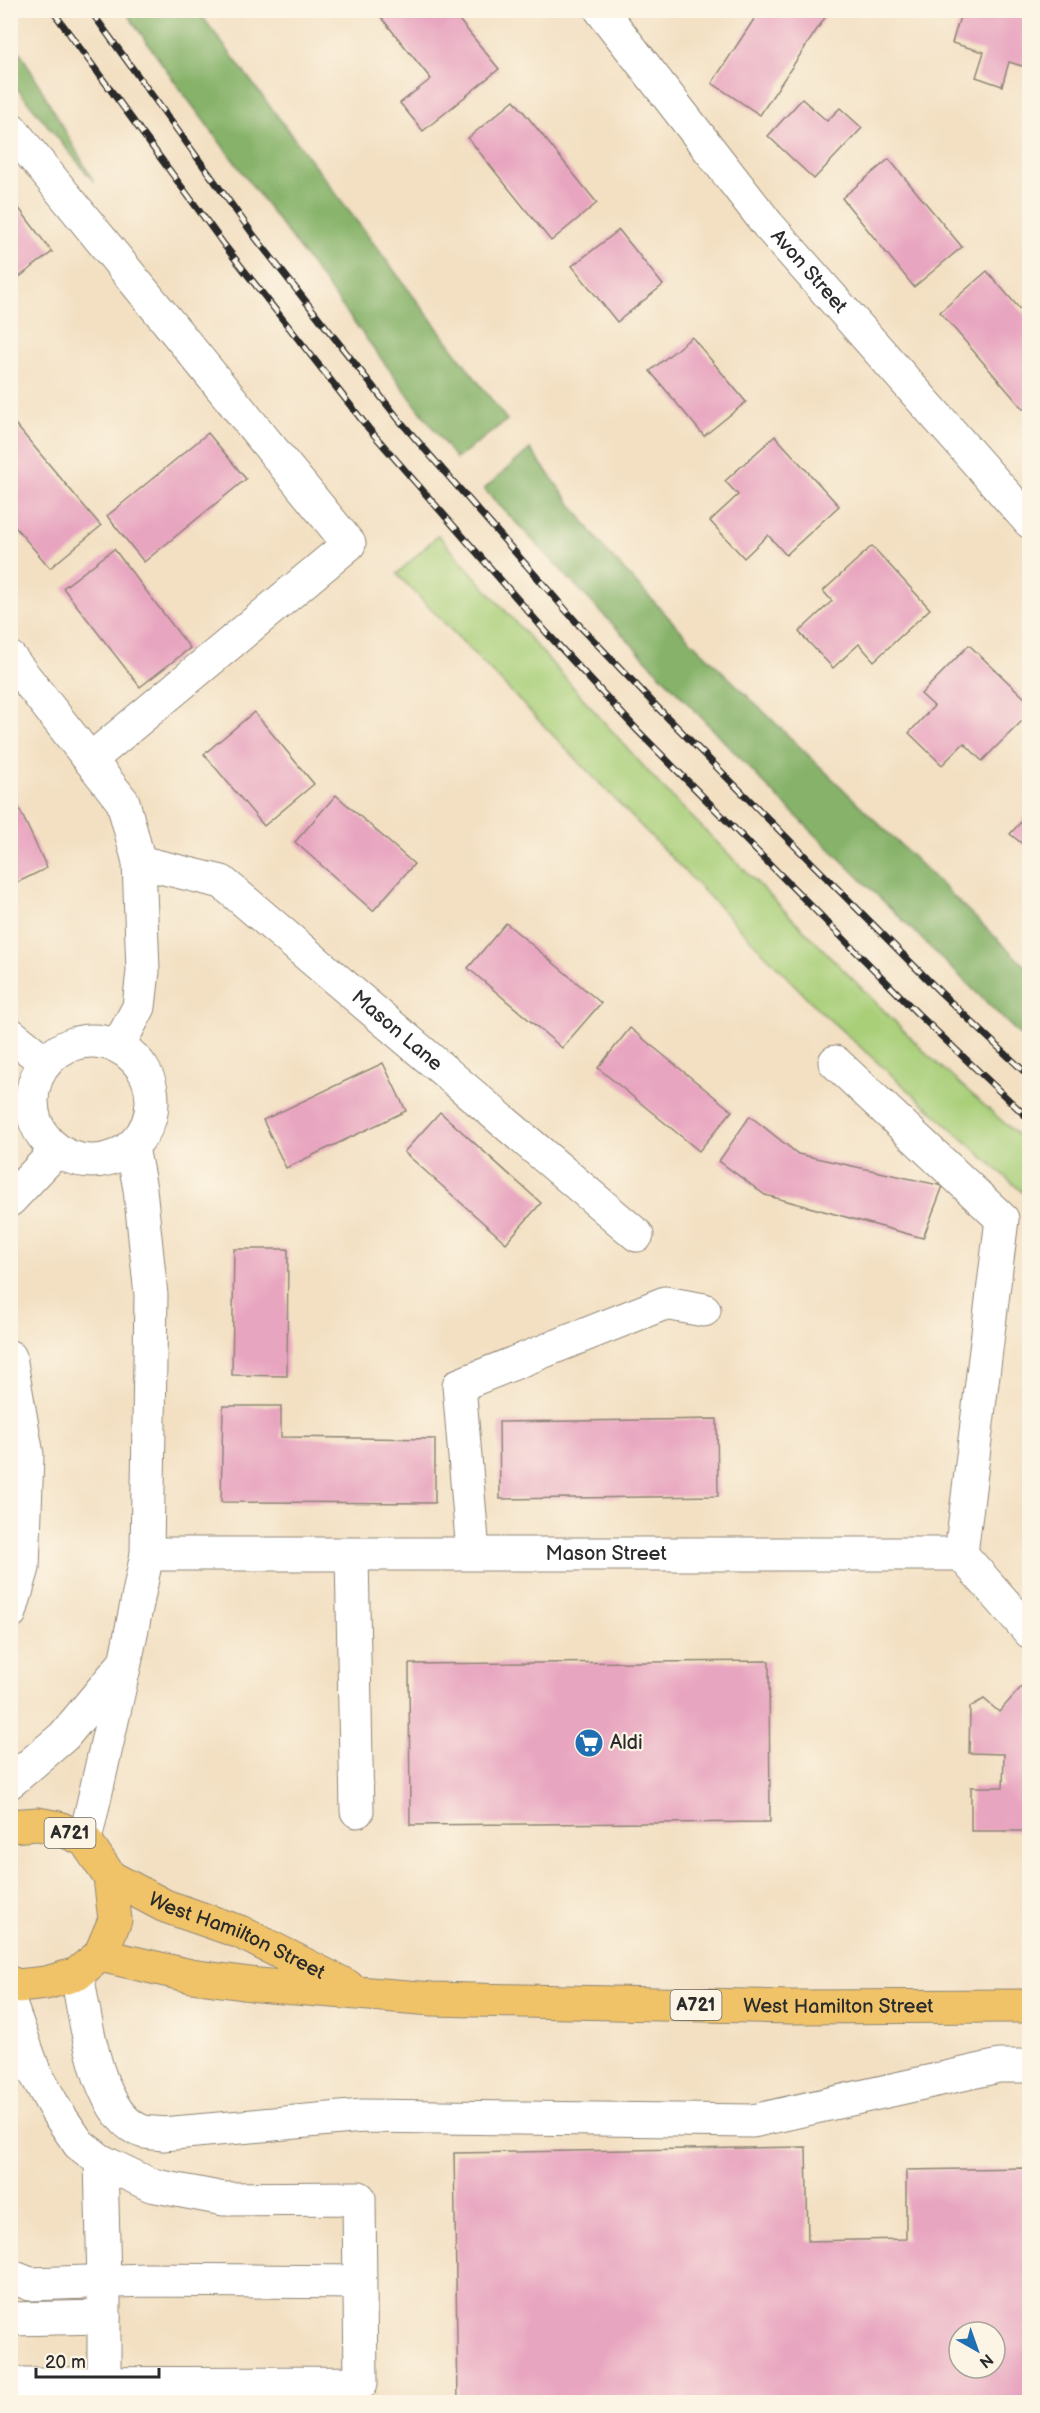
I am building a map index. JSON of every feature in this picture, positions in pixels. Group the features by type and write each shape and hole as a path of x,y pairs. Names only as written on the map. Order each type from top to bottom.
{"main road":[{"name":"A721","path":"10,1826 38,1824 59,1828 85,1840 110,1877 115,1920 89,1964 37,1984 18,1986 10,1983"},
{"name":"West Hamilton Street","path":"110,1877 165,1906 240,1932 362,1994"},
{"name":"West Hamilton Street","path":"89,1964 362,1994 432,1999 791,2007 1029,2006"}],"street":[{"name":"Avon Street","path":"601,10 768,225 1029,522"},
{"path":"10,128 349,544 90,760"},
{"path":"10,658 123,802 139,862 143,971 139,1007 118,1046"},
{"name":"Mason Lane","path":"139,862 222,882 637,1235"},
{"path":"10,1034 45,1062"},
{"path":"99,1040 118,1046 135,1058 146,1073 152,1093 151,1112 145,1131 132,1147 115,1157 95,1161 75,1159 57,1150 42,1137 34,1119 31,1099 34,1079 45,1062 60,1048 79,1041 99,1040"},
{"path":"835,1062 1002,1219 961,1554 1029,1632"},
{"path":"85,1840 147,1554 151,1295 140,1189 132,1147"},
{"path":"10,1200 57,1150"},
{"path":"473,1553 459,1385 665,1303 704,1310"},
{"path":"10,1357 27,1455 23,1568 10,1613"},
{"name":"Mason Street","path":"147,1554 961,1554"},
{"path":"351,1555 357,1812"},
{"path":"10,1782 64,1736 125,1663"},
{"path":"89,1964 93,2055 103,2088 125,2119 142,2131 163,2134 363,2116 753,2121 999,2066 1029,2066"},
{"path":"10,2004 34,2071 57,2112 79,2144 101,2161 151,2185 224,2199 359,2198 362,2393 104,2383 10,2384"},
{"path":"101,2161 104,2383"},
{"path":"10,2277 30,2284 147,2280 359,2282"},
{"path":"10,2319 104,2318"}],"green space":[{"path":"125,11 198,11 507,420 456,459 175,82"},
{"path":"10,39 22,55 94,182 11,81"},
{"path":"530,449 606,551 688,638 1029,970 1029,1044 778,798 484,489"},
{"path":"438,535 660,785 930,1057 1029,1145 1029,1198 819,1010 397,574"}],"building":[{"path":"387,10 451,10 499,69 423,131 400,103 431,79 380,16"},
{"path":"760,10 830,10 760,115 712,83"},
{"path":"962,10 1030,10 1030,41 1022,66 1009,62 1002,86 976,77 984,52 952,43"},
{"path":"802,99 827,121 840,108 862,128 814,179 768,136"},
{"path":"514,100 597,203 551,241 468,138"},
{"path":"889,159 962,247 914,287 842,198"},
{"path":"15,203 52,252 10,284 10,207"},
{"path":"619,230 663,285 617,322 572,266"},
{"path":"987,271 1030,321 1030,404 1023,409 940,312"},
{"path":"692,337 746,402 704,436 650,371"},
{"path":"10,418 101,526 50,568 10,521"},
{"path":"208,433 246,479 144,562 107,516"},
{"path":"775,436 839,506 786,555 768,535 744,558 710,521 738,495 725,481"},
{"path":"872,546 930,609 874,661 859,644 833,668 799,632 832,601 823,591"},
{"path":"114,549 190,648 140,687 63,588"},
{"path":"969,645 1030,703 1030,713 982,761 964,743 942,765 909,733 934,706 921,694"},
{"path":"254,712 314,784 264,826 204,754"},
{"path":"10,789 47,868 10,886"},
{"path":"336,795 414,864 373,911 295,842"},
{"path":"1030,812 1030,850 1010,834"},
{"path":"506,923 601,1003 562,1048 468,968"},
{"path":"630,1028 732,1111 699,1151 598,1068"},
{"path":"383,1063 406,1111 286,1168 263,1120"},
{"path":"440,1112 541,1203 506,1243 404,1152"},
{"path":"750,1116 798,1154 943,1186 923,1238 765,1195 719,1161"},
{"path":"234,1249 288,1249 287,1376 232,1375"},
{"path":"223,1406 281,1406 281,1437 435,1439 435,1503 221,1502"},
{"path":"717,1419 718,1496 500,1499 499,1422"},
{"name":"Aldi","path":"769,1661 770,1822 410,1825 409,1664"},
{"path":"1024,1684 1030,1689 1030,1831 971,1831 971,1787 1003,1787 1004,1754 969,1753 970,1707 984,1699 999,1712"},
{"path":"806,2147 808,2241 906,2239 906,2170 1030,2168 1030,2402 458,2402 454,2153"}],"railway":[{"path":"52,10 225,246 369,429 547,633 638,731 917,1013 1030,1120"},
{"path":"90,10 255,237 400,421 578,624 659,709 940,992 1030,1077"}],"place":[{"name":"Aldi","path":"589,1743"}]}
